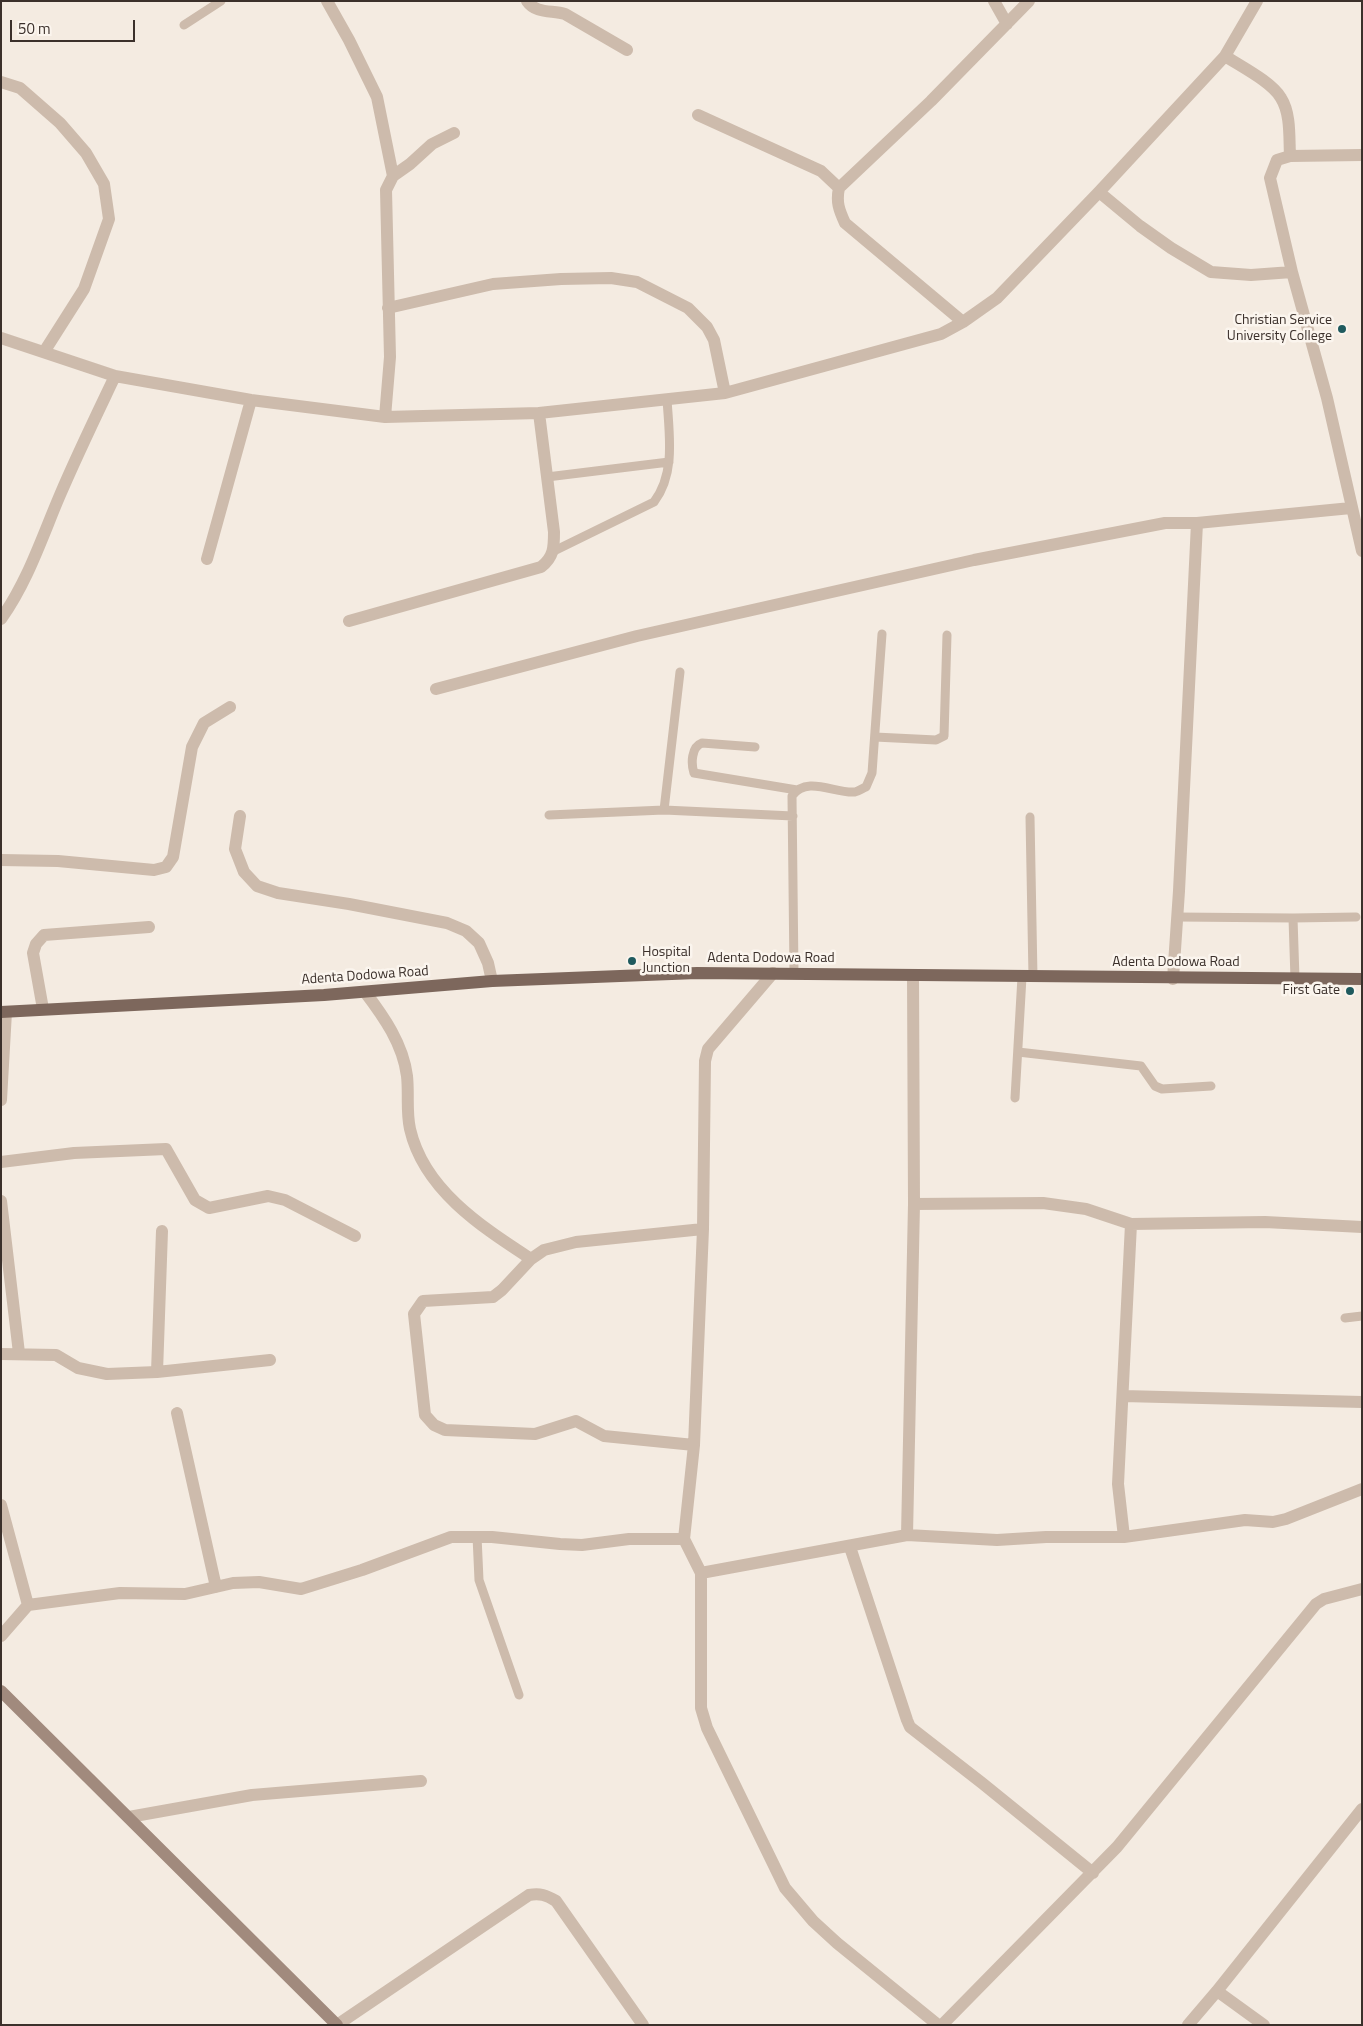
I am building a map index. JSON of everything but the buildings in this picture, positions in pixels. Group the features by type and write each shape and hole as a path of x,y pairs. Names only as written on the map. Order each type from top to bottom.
{"main road":[{"name":"Adenta Dodowa Road","path":"4,1012 365,992 492,981 696,974 794,973 1362,980"}],"street":[{"path":"327,1 377,97 393,176"},
{"path":"527,1 530,6 544,12 555,11 565,14 627,50"},
{"path":"994,1 1007,24"},
{"path":"963,322 845,223 838,209 837,198 839,188 931,101 1029,1"},
{"path":"1,338 114,376 251,400 385,417 539,413 725,393 941,334 963,322 997,298 1099,192 1225,56 1257,1"},
{"path":"1225,56 1263,81 1281,97 1287,111 1290,156"},
{"path":"1,82 20,88 60,123 86,153 104,184 110,219 84,289 44,352"},
{"path":"698,115 821,171 839,188"},
{"path":"385,417 390,357 384,201 388,184 393,176 410,164 432,144 454,133"},
{"path":"1362,155 1290,156 1277,160 1270,178 1292,272 1327,398 1362,551"},
{"path":"1099,192 1140,226 1171,248 1211,272 1251,275 1292,272"},
{"path":"388,308 493,284 561,279 611,278 637,282 688,308 707,327 714,340 725,393"},
{"path":"1,619 13,602 44,538 60,495 114,376"},
{"path":"207,559 251,400"},
{"path":"349,621 541,566 549,561 554,551 554,532 539,413"},
{"path":"436,689 637,636 974,560 1165,524 1197,523 1352,508"},
{"path":"1173,979 1197,523"},
{"path":"1,860 58,862 154,870 166,867 173,857 192,747 204,723 230,707"},
{"path":"240,816 235,849 244,872 257,886 278,893 349,904 447,923 466,932 479,943 488,963 492,981"},
{"path":"43,1009 34,953 36,944 44,935 149,927"},
{"path":"773,973 708,1049 704,1077 703,1228 694,1446 684,1540 701,1572 701,1708 707,1728 785,1888 813,1921 837,1943 938,2025"},
{"path":"907,1535 914,1204 913,975"},
{"path":"365,992 385,1018 398,1043 407,1075 407,1110 410,1128 421,1156 437,1184 462,1210 488,1232 531,1259"},
{"path":"1,1100 4,1012"},
{"path":"1,1162 74,1154 166,1149 195,1200 208,1208 268,1196 285,1200 356,1236"},
{"path":"1,1201 19,1353"},
{"path":"914,1204 1043,1203 1086,1209 1131,1224 1265,1222 1362,1227"},
{"path":"1124,1537 1118,1484 1131,1224"},
{"path":"694,1446 604,1436 582,1422 576,1421 535,1434 445,1430 434,1425 425,1415 414,1314 423,1301 493,1297 531,1259 544,1250 576,1242 703,1228"},
{"path":"157,1372 162,1232"},
{"path":"1,1354 56,1355 78,1368 106,1374 157,1372 270,1360"},
{"path":"1123,1396 1362,1402"},
{"path":"177,1413 216,1587"},
{"path":"701,1572 850,1547 907,1535 997,1540 1046,1537 1124,1537 1245,1520 1273,1522 1286,1519 1362,1489"},
{"path":"1,1505 28,1605"},
{"path":"1,1636 28,1605 120,1593 185,1594 233,1582 260,1582 301,1589 450,1537 477,1536 582,1544 620,1540 684,1540"},
{"path":"850,1547 906,1720 910,1726 1092,1873"},
{"path":"942,2025 1116,1847 1316,1604 1324,1598 1362,1590"},
{"path":"1,1691 337,2025 529,1896 539,1894 546,1895 556,1901 643,2025"},
{"path":"129,1817 252,1795 420,1782"},
{"path":"1188,2025 1362,1809"},
{"path":"1217,1991 1264,2025"}],"lane":[{"path":"184,25 221,1"},
{"path":"554,551 654,502 663,491 670,451 667,400"},
{"path":"547,477 669,462"},
{"path":"755,748 702,743 694,749 692,768 694,773 796,790 806,786 855,792 866,787 872,773 882,634"},
{"path":"875,737 936,740 944,736 947,635"},
{"path":"664,810 680,672"},
{"path":"794,973 792,796 796,790"},
{"path":"549,815 664,810 793,816"},
{"path":"1015,1098 1018,1052 1028,977 1030,817"},
{"path":"1177,917 1356,917"},
{"path":"1293,918 1295,979"},
{"path":"1018,1052 1141,1066 1156,1086 1162,1089 1211,1086"},
{"path":"1345,1318 1362,1316"},
{"path":"477,1536 479,1580 519,1695"}],"place":[{"name":"Christian Service University College","path":"1342,329"},
{"name":"Hospital Junction","path":"632,961"},
{"name":"First Gate","path":"1350,991"}]}
